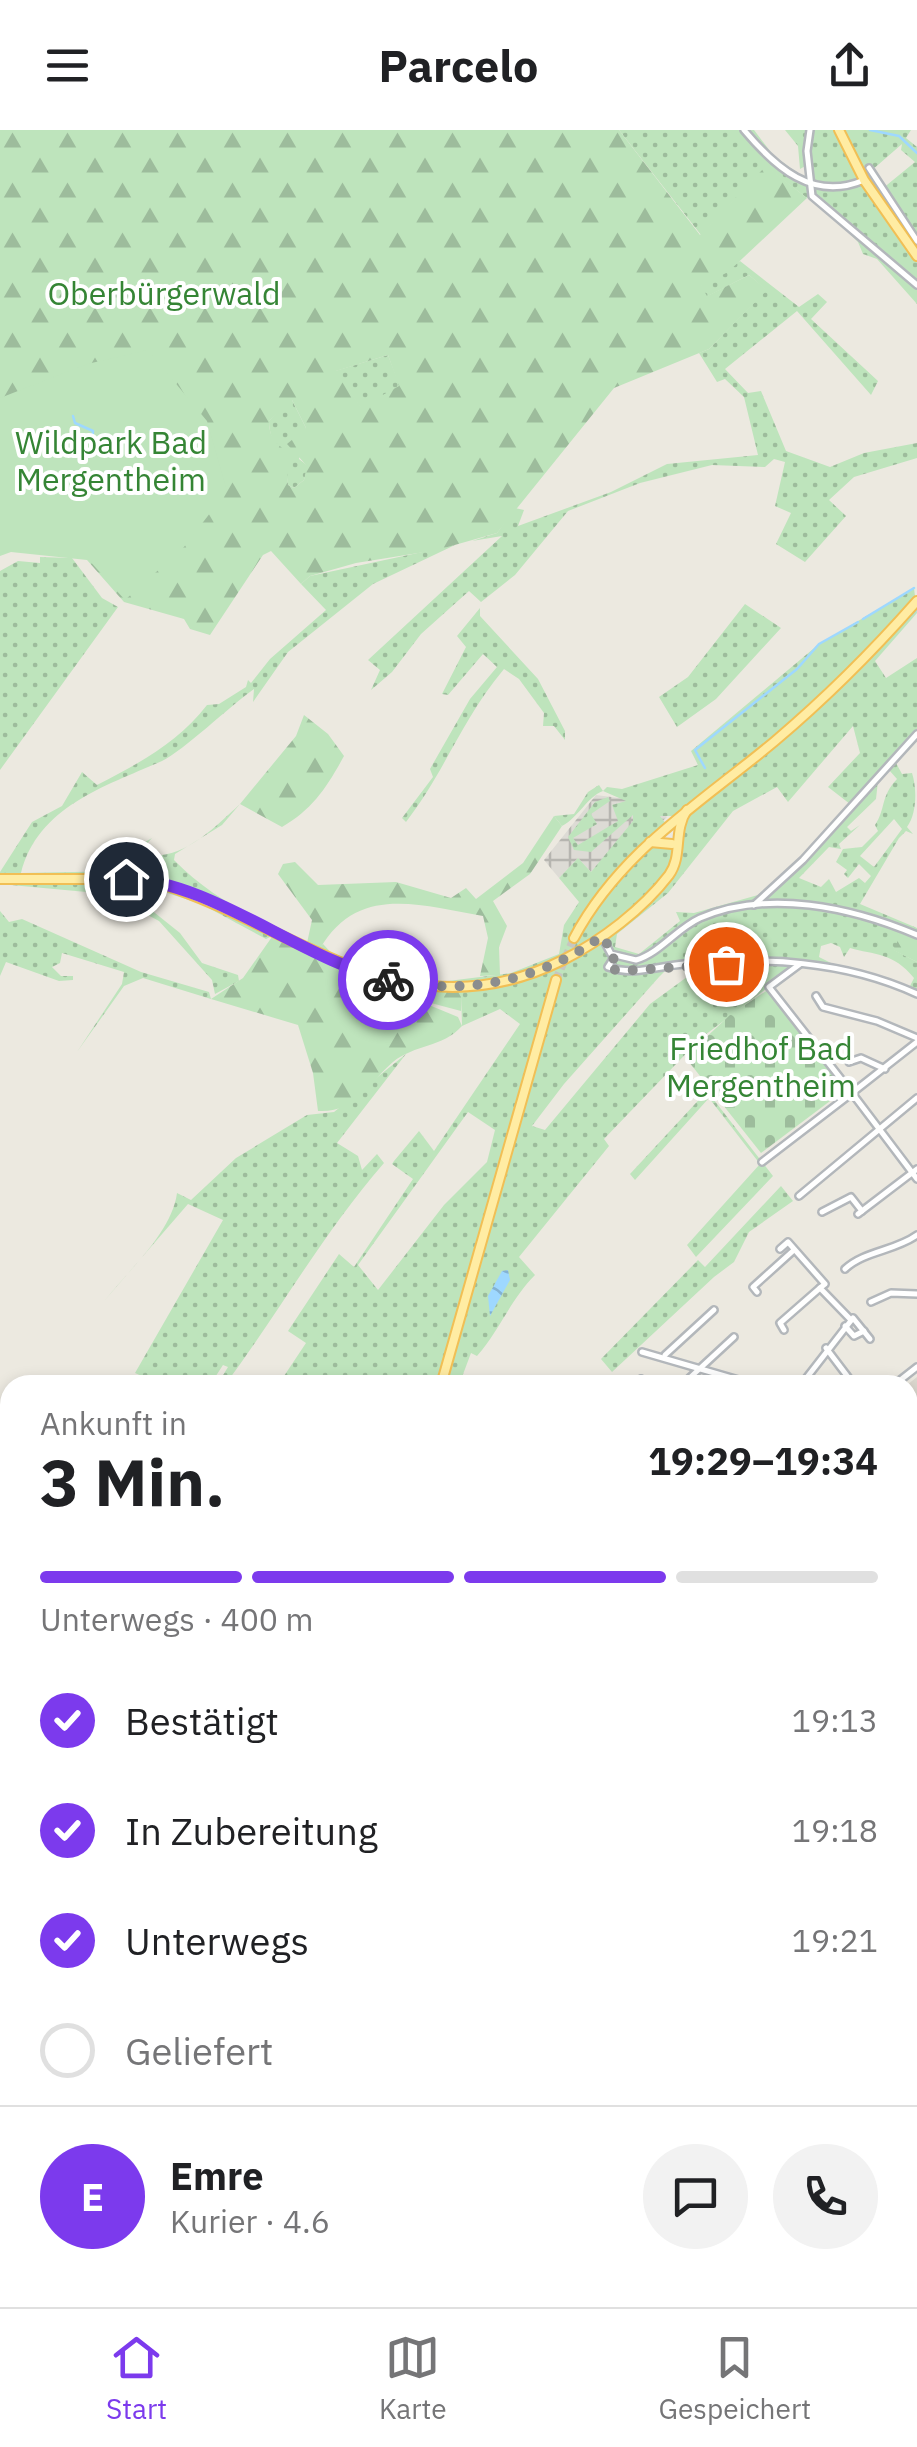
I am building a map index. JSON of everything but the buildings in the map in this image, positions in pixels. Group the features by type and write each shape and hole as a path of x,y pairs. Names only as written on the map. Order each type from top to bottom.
{"main road":[{"path":"839,130 864,180 917,256"},
{"path":"574,938 599,896 646,844 816,705 917,601"},
{"path":"674,842 686,810"},
{"path":"0,879 133,879 162,884 322,958 414,985 462,987 500,982 544,968 602,936 664,881 676,856 674,842 665,827"},
{"path":"646,844 674,842"},
{"path":"444,1375 556,980"}],"street":[{"path":"744,130 771,160 810,186 821,205 917,284"},
{"path":"810,132 810,186"},
{"path":"869,168 917,241"},
{"path":"810,186 844,187 864,180"},
{"path":"754,906 917,734"},
{"path":"582,949 606,950 628,960 644,957 693,922 754,906 829,908 917,935"},
{"path":"602,936 615,956"},
{"path":"602,936 606,950"},
{"path":"615,956 608,968 631,972 685,964 802,962 837,966 917,994"},
{"path":"802,962 769,987 916,1174 860,1212 852,1197 822,1212"},
{"path":"762,1162 917,1040 878,1021 823,1007 816,996"},
{"path":"849,1062 861,1058 885,1069"},
{"path":"800,1196 917,1098"},
{"path":"845,1269 852,1262 890,1252 917,1235"},
{"path":"784,1330 780,1323 825,1284 788,1242 778,1246 787,1256"},
{"path":"757,1292 752,1286 794,1250"},
{"path":"820,1288 870,1339"},
{"path":"871,1302 892,1293 917,1294"},
{"path":"664,1356 714,1310"},
{"path":"808,1375 852,1319"},
{"path":"845,1326 854,1336 864,1331"},
{"path":"693,1375 734,1336"},
{"path":"826,1348 846,1375"},
{"path":"642,1352 702,1366 722,1375"}],"shaded area":[{"path":"642,792 667,817 641,840 631,827 591,872 578,858 559,878 544,860 596,795 619,798"}],"green space":[{"name":"Oberbürgerwald","path":"0,130 619,130 700,235 766,166 807,198 728,272 701,286 707,296 749,275 767,290 709,349 614,388 497,533 437,550 356,563 310,576 301,584 271,551 263,555 210,635 190,629 184,619 124,602 87,560 11,552 0,556","holes":["388,355 399,386 361,407 336,371","292,400 306,428 287,444 307,466 304,480 294,488 288,485 287,467 293,458 273,438 269,428 269,421"]},
{"path":"619,130 754,130 773,155 809,182 807,165 800,169 798,146 785,130 911,130 906,138 917,147 917,304 877,259 863,254 858,242 812,196 807,198 766,167 701,235","holes":["902,144 901,150 915,162 882,189 871,171"]},
{"path":"740,261 799,307 818,294 827,302 811,319 878,381 871,395 797,311 725,369 748,393 761,391 786,451 830,467 864,453 917,443 917,458 854,477 829,500 846,516 805,562 776,544 791,513 775,506 785,462 774,459 765,467 712,465 640,483 568,511 515,575 481,602 469,591 421,634 392,672 371,690 380,670 368,660 502,536 472,541 497,533 515,508 524,510 518,526 611,492 667,464 758,455 744,397 725,379 717,382 699,353 709,349 766,290 749,275 706,297 700,286"},
{"name":"Wildpark Bad Mergentheim","path":"148,350 207,421 227,491 184,547 125,600 87,558 11,550 0,553 0,398 87,364"},
{"path":"388,355 400,386 361,408 335,371"},
{"path":"291,398 306,428 299,459 308,466 304,480 294,488 288,485 269,421"},
{"path":"455,545 373,584 288,652 253,702 254,689 171,756 97,790 58,815 42,831 21,873 124,871 130,851 152,838 138,853 167,854 190,845 175,854 174,860 190,875 242,911 320,948 323,944 336,958 389,976 440,982 511,973 559,954 564,925 579,902 559,878 578,858 591,872 633,821 633,815 591,852 574,850 568,837 595,802 608,797 610,801 591,814 597,824 573,838 578,845 618,821 612,805 626,801 603,791 607,787 622,789 698,765 691,751 819,644 914,588 917,613 875,661 886,678 917,658 917,741 896,763 902,774 912,773 914,779 914,808 907,827 913,834 906,831 899,838 860,904 917,928 917,935 894,950 917,962 917,994 908,990 914,978 899,963 850,948 844,957 840,947 831,943 821,946 819,957 837,966 802,962 701,1038 604,1139 609,1146 519,1257 535,1275 477,1356 471,1353 463,1375 285,1375 306,1343 288,1331 339,1254 354,1267 413,1179 392,1164 394,1161 419,1131 434,1151 520,1024 500,1009 462,1026 461,987 399,982 274,935 266,939 201,904 158,890 150,909 180,933 202,963 238,975 239,981 215,994 212,980 159,921 108,894 0,884 0,872 32,822 62,806 82,772 97,785 157,751 207,705 219,704 246,687 248,680 251,683 270,659 326,610 301,584 310,576","holes":["853,726 860,753 828,787 850,804 798,862 758,895 694,913 676,912 680,921 639,954 615,947 617,934 668,893 733,811 777,787 788,802","889,770 897,779 875,825 878,831 862,847 843,849 836,862 847,870 844,874 848,878 859,864 871,876 865,883 859,878 836,892 829,879 821,887 799,878 829,847 841,849 839,844 860,825 851,831 847,827 876,799 878,781","660,816 678,816 675,852 672,844 649,842 667,825","894,819 902,829 874,867 860,856","702,966 650,1004 545,1130 532,1126 564,1084 667,969","468,1112 495,1130 487,1162 444,1205 378,1290 358,1265"]},
{"path":"40,557 72,558 102,598 118,607 0,770 0,571 18,561 40,563"},
{"path":"745,604 781,628 716,699 677,727 659,697 688,677"},
{"path":"480,608 480,616 538,679 565,731 565,740 554,726 543,726 544,713 519,679 504,669 406,822 402,818 433,777 430,769 470,699 497,667 483,654 448,695 442,694 466,647 457,636"},
{"path":"304,715 328,734 344,756 318,796 282,827 240,804 296,736"},
{"path":"599,785 603,791 562,826 554,816 574,814 588,792"},
{"path":"240,804 222,825 197,840"},
{"path":"554,816 562,826 530,874 493,901 507,926 499,947 500,975 480,976 488,938 483,916 437,908 392,904 372,907 335,928 320,949 307,943 312,920 278,874 283,864 295,862 318,885 396,882 451,898 466,888 476,899 523,863"},
{"path":"0,911 9,922 22,919 141,972 209,992 211,999 143,978 124,986 77,1052 122,984 124,972 62,953 60,963 52,967 61,976 73,976 73,980 59,981 6,962 0,976"},
{"path":"904,929 917,935 917,962 893,950"},
{"path":"274,934 370,981 462,992 461,1011 412,998 458,1017 462,1026 446,1038 393,1062 352,1102 318,1111 313,1073 298,1025 211,999 243,978"},
{"name":"Friedhof Bad Mergentheim","path":"769,989 846,1089 761,1153 685,1057 730,1015"},
{"path":"406,1054 337,1143 358,1156 362,1170 377,1154 384,1163 341,1217 232,1375 223,1375 228,1367 223,1365 216,1375 140,1375 135,1373 223,1220 188,1204 143,1256 167,1222 177,1193 191,1200 236,1158 307,1115 334,1112"},
{"path":"707,1091 773,1176 696,1257 687,1245 760,1164 709,1098 635,1180 630,1174"},
{"path":"781,1186 793,1201 749,1232 734,1262 612,1372 601,1359 698,1260 705,1267"}],"water":[{"path":"508,1270 510,1280 490,1316 488,1296 502,1271"}],"waterway":[{"path":"870,130 899,136 917,153"},
{"path":"73,416 75,423 93,431 92,444 106,452"},
{"path":"863,619 914,588"},
{"path":"896,631 917,609"},
{"path":"705,768 695,750 797,669 819,644 858,622"}],"tunnel":[{"path":"556,980 574,938"}],"way so far":[{"path":"388,980 446,987 500,982 557,963 602,936 615,956 608,968 620,971 726,964"}],"route":[{"path":"126,879 176,888 322,958 388,980"}]}
